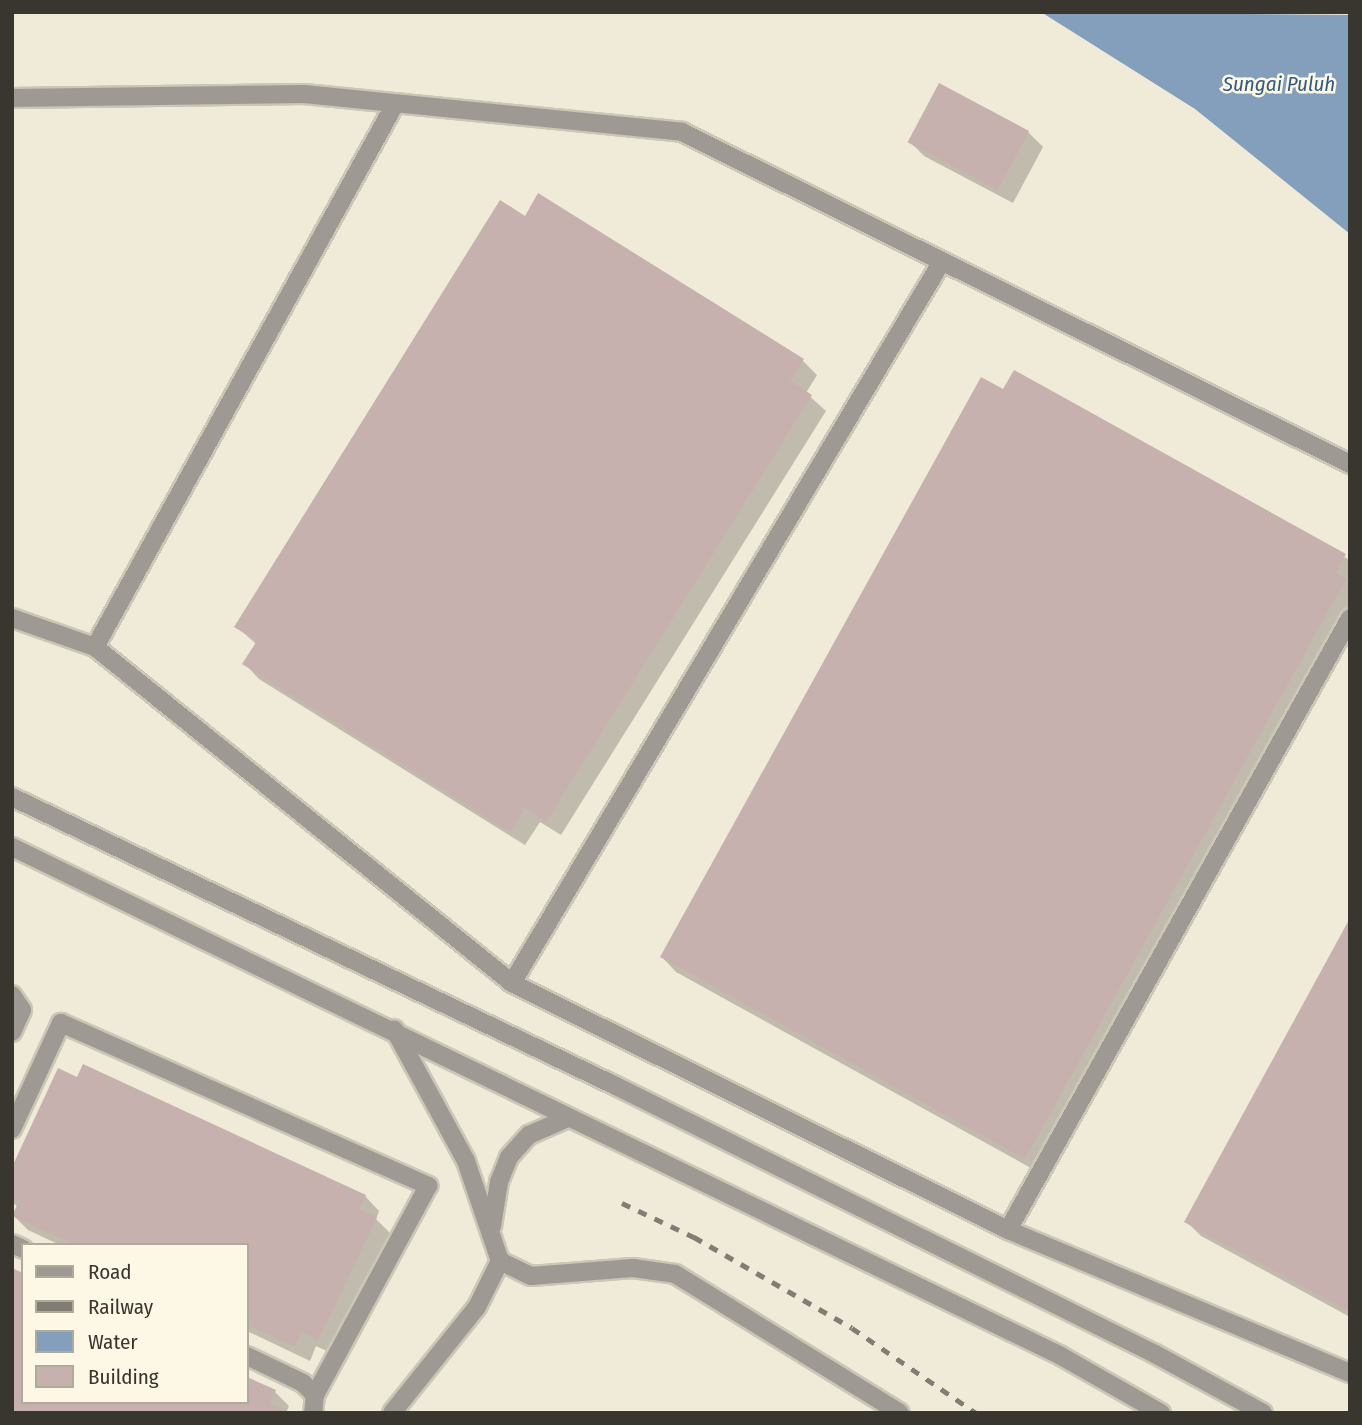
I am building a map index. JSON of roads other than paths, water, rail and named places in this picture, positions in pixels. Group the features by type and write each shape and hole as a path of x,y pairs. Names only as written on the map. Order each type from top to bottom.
{"street":[{"path":"12,98 304,94 682,132 1350,464"},
{"path":"95,647 395,104"},
{"path":"513,983 942,261"},
{"path":"12,618 95,647 513,983 1008,1230 1350,1373"},
{"path":"1008,1230 1350,618"},
{"path":"12,797 629,1093 1143,1347 1263,1413"},
{"path":"12,847 394,1029 568,1118 1061,1356 1161,1413"},
{"path":"12,995 22,1010 12,1032"},
{"path":"12,1129 61,1023 428,1186 314,1404"},
{"path":"392,1413 477,1307 500,1261 492,1228 466,1161 394,1029"},
{"path":"492,1228 509,1157 529,1135 568,1118"},
{"path":"500,1261 531,1276 633,1268 675,1274 900,1413"},
{"path":"248,1356 303,1383 314,1404"}],"water":[{"name":"Sungai Puluh","path":"1041,12 1350,15 1350,234 1195,109"}],"railway":[{"path":"622,1203 694,1237 852,1328 976,1413"}]}
